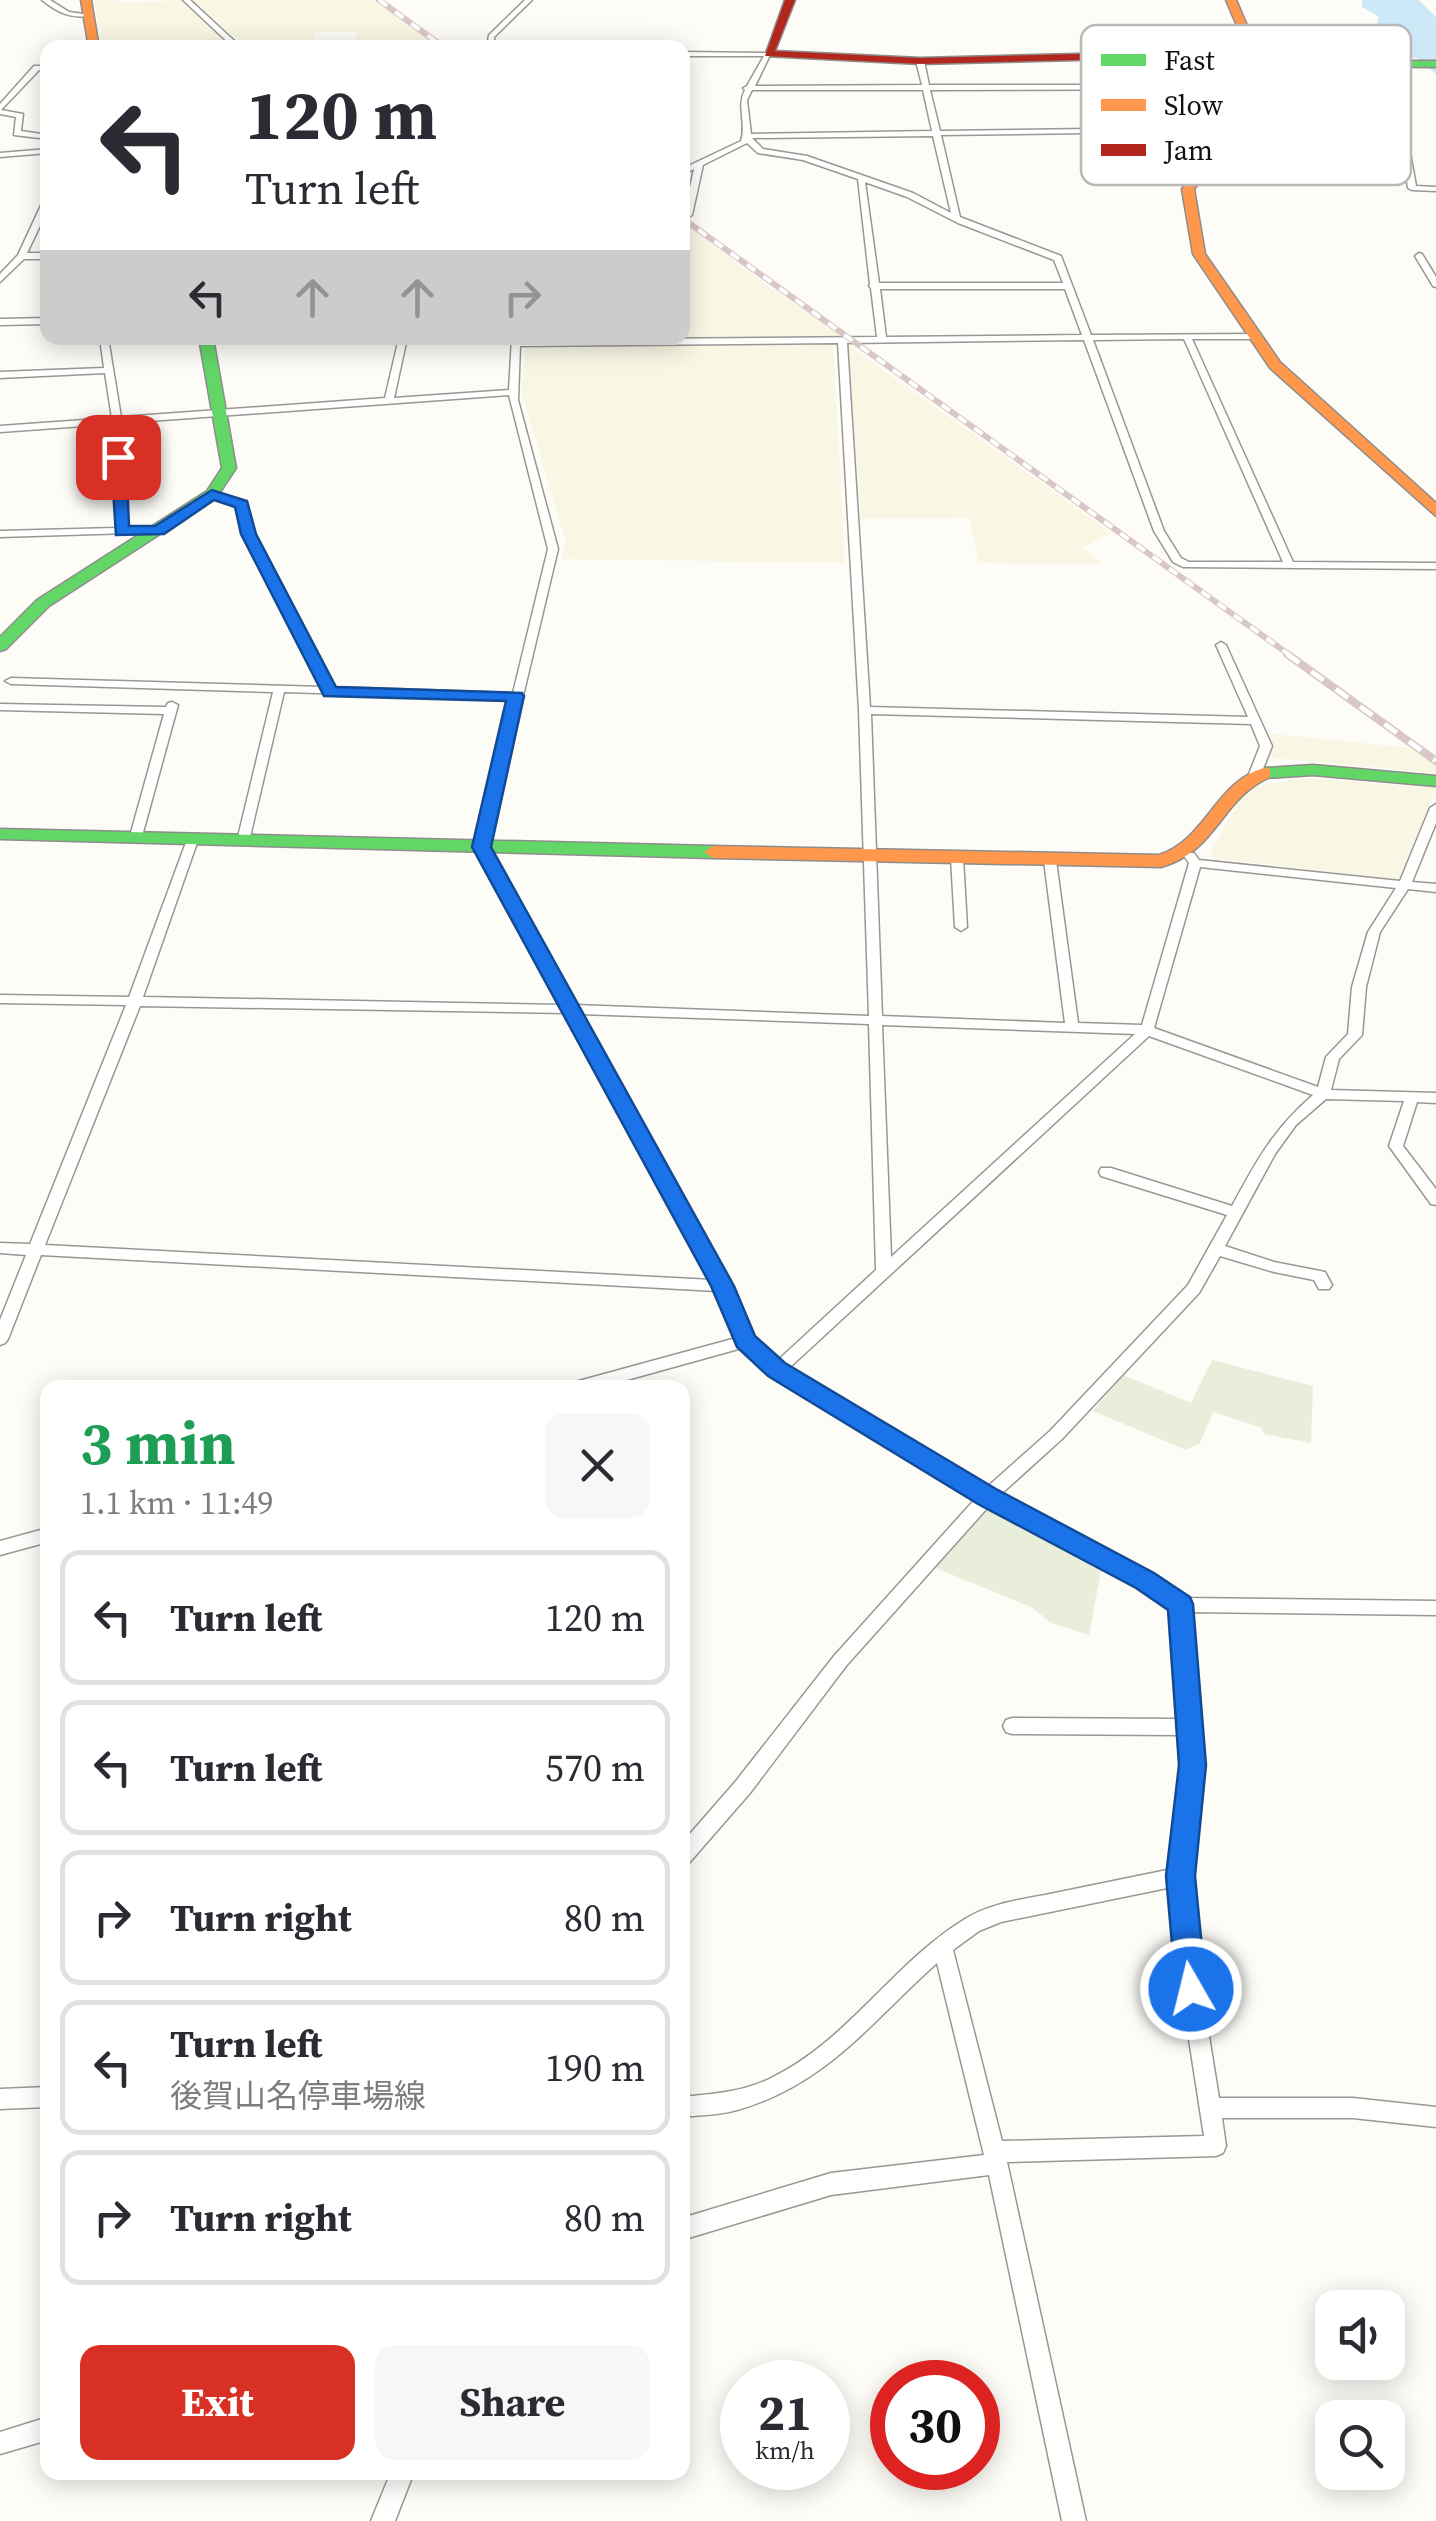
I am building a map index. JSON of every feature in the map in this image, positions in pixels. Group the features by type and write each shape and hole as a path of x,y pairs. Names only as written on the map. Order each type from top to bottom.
{"street":[{"path":"44,0 67,14 87,8 93,40"},
{"path":"186,0 230,40"},
{"path":"491,40 529,0"},
{"path":"790,0 769,54 743,100 747,137 761,151 804,158 910,195 956,218 1053,254 1159,531 1177,560 1187,565 1436,566"},
{"path":"1232,0 1242,25"},
{"path":"690,54 920,60 1081,57"},
{"path":"920,60 956,218"},
{"path":"1411,65 1436,64"},
{"path":"40,68 0,110 20,116 17,134 40,136"},
{"path":"747,88 1081,88"},
{"path":"690,169 739,146 747,137 1081,130"},
{"path":"0,151 40,151"},
{"path":"690,206 699,165"},
{"path":"860,180 882,339"},
{"path":"1411,182 1412,188 1436,188"},
{"path":"1190,185 1187,195 1199,254 1256,336 1293,383 1436,510"},
{"path":"0,279 22,256 40,217"},
{"path":"22,256 40,256"},
{"path":"1420,256 1436,284"},
{"path":"873,286 1068,286"},
{"path":"0,322 40,321"},
{"path":"1187,336 1290,565"},
{"path":"690,340 1256,336"},
{"path":"842,340 864,710 866,856 884,1274"},
{"path":"105,345 117,420 122,531"},
{"path":"0,645 44,603 212,494 229,468 208,345"},
{"path":"388,400 401,345"},
{"path":"515,345 513,392 553,548 481,847 723,1286 745,1341 777,1370 987,1496 1145,1580 1180,1604 1436,1608"},
{"path":"0,374 110,370"},
{"path":"0,428 513,392"},
{"path":"212,494 242,504 248,534 330,692"},
{"path":"0,534 159,530"},
{"path":"1222,646 1266,746 1255,774"},
{"path":"11,682 516,696"},
{"path":"136,836 178,687"},
{"path":"242,841 278,690"},
{"path":"0,707 170,710"},
{"path":"864,710 1254,721"},
{"path":"777,1370 1147,1030 1191,858 1240,784 1255,774 1295,771 1436,781"},
{"path":"690,1848 743,1787 840,1661 987,1496 1056,1435 1194,1289 1291,1122 1323,1094 1332,1057 1355,1034 1360,987 1374,932 1404,884 1436,808"},
{"path":"0,834 1050,861 1191,858 1436,888"},
{"path":"0,1339 134,1003 192,840"},
{"path":"957,858 961,926"},
{"path":"1050,861 1072,1026"},
{"path":"0,999 570,1009 1147,1030 1323,1094 1436,1098"},
{"path":"1411,1100 1396,1146 1436,1200"},
{"path":"1106,1172 1236,1213"},
{"path":"0,1248 723,1286"},
{"path":"1216,1249 1274,1268 1320,1276 1324,1285"},
{"path":"604,1380 745,1341"},
{"path":"0,1548 40,1537"},
{"path":"690,2227 831,2184 996,2158 1216,2146 1185,1950 1180,1876 1192,1765 1180,1604"},
{"path":"1012,1726 1187,1727"},
{"path":"690,2107 719,2107 779,2087 828,2057 942,1947 975,1923 1010,1911 1180,1876"},
{"path":"942,1947 996,2158 1074,2521"},
{"path":"0,2099 40,2098"},
{"path":"1210,2108 1353,2108 1436,2117"},
{"path":"0,2443 40,2430"},
{"path":"382,2521 400,2480"}],"shaded area":[{"path":"94,0 181,0 225,40 101,40"},
{"path":"192,0 373,0 430,40 354,40 357,32 316,32 314,40 238,40"},
{"path":"690,227 761,281 845,338 690,338"},
{"path":"833,341 845,563 562,559 566,542 521,391 526,346"},
{"path":"848,345 1112,533 1083,547 1102,564 978,563 970,518 861,519"},
{"path":"1266,733 1411,748 1436,765 1436,773 1272,758"},
{"path":"1301,778 1436,788 1398,880 1213,858 1210,854 1246,788"}],"green space":[{"path":"1212,1360 1313,1386 1311,1443 1264,1434 1262,1428 1213,1412 1200,1443 1186,1450 1093,1411 1123,1375 1191,1403"},
{"path":"989,1501 1102,1565 1089,1635 1051,1623 1033,1608 931,1566"}],"water":[{"path":"1362,0 1419,0 1436,17 1436,74 1411,58 1411,25 1377,25 1378,16 1362,7"}],"railway":[{"path":"379,0 434,40"},
{"path":"690,224 1291,656"},
{"path":"1287,654 1436,761"}],"traffic: fast":[{"path":"1411,64 1436,64"},
{"path":"0,646 43,603 212,494 229,468 207,345"},
{"path":"1264,773 1313,770 1436,781"},
{"path":"0,834 713,852"}],"traffic: slow":[{"path":"86,0 93,40"},
{"path":"1231,0 1242,25"},
{"path":"1191,185 1188,189 1199,254 1275,365 1436,511"},
{"path":"713,852 1161,861 1194,845 1234,791 1264,773"}],"traffic: jam":[{"path":"790,0 769,54 920,61 1081,57"}],"route":[{"path":"118,457 122,531 159,530 212,494 242,504 248,534 330,692 516,696 481,847 723,1286 745,1341 777,1370 987,1496 1145,1580 1180,1604 1192,1765 1180,1876 1191,1989"}]}
